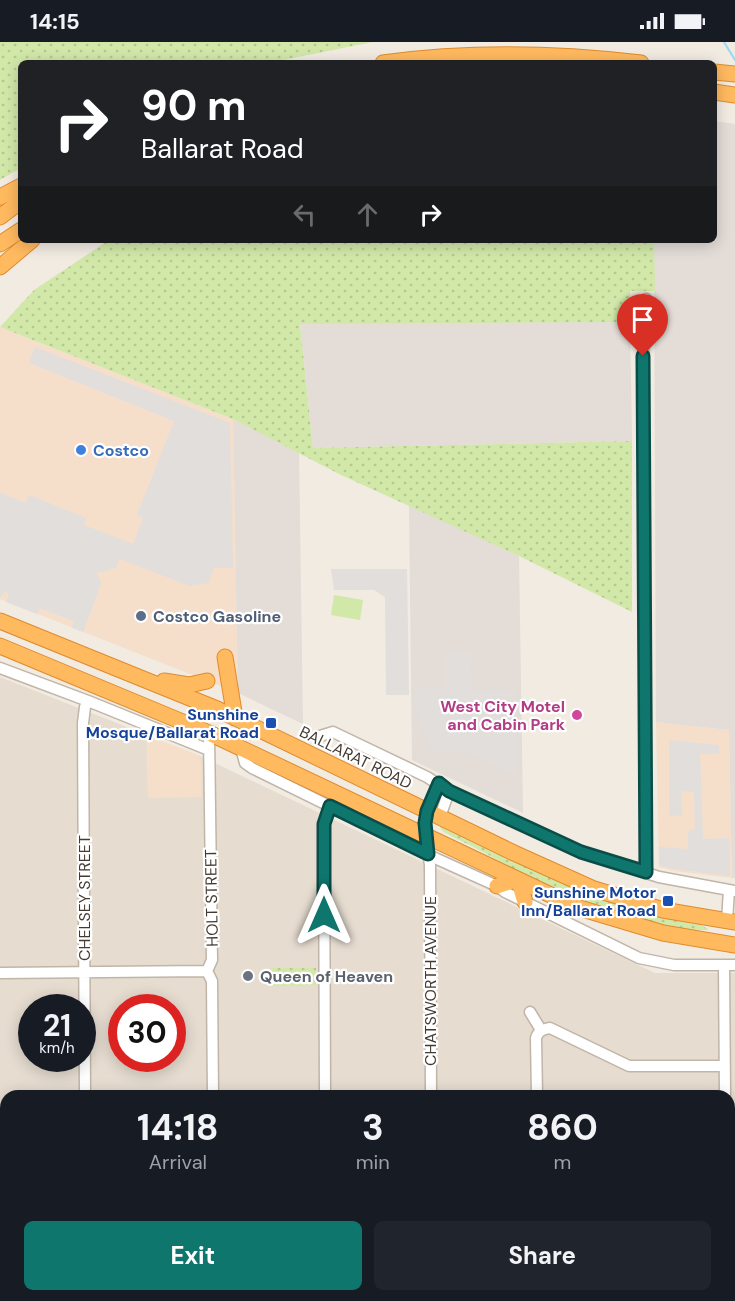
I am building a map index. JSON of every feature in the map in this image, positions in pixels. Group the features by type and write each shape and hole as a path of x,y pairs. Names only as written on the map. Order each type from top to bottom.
{"highway":[{"path":"412,60 461,55 517,54 611,60"},
{"path":"717,72 735,74"},
{"path":"717,92 733,95"},
{"path":"0,197 18,188"},
{"path":"0,216 18,203"},
{"path":"0,244 18,232"},
{"path":"0,267 29,243"},
{"name":"BALLARAT ROAD","path":"0,621 235,718 569,878 618,897 663,910 731,921"},
{"path":"0,646 209,733 576,907 632,926 730,945 731,921"},
{"path":"225,657 235,718"},
{"path":"132,674 189,685 207,681"},
{"path":"431,838 433,814"},
{"path":"497,886 517,881"},
{"path":"517,881 525,902"}],"street":[{"path":"646,299 643,308 646,872"},
{"path":"0,668 209,750"},
{"name":"CHELSEY STREET","path":"85,1090 83,723 88,701"},
{"name":"BALLARAT ROAD","path":"320,736 333,732 439,783 449,791 581,852 659,878 732,890"},
{"name":"HOLT STREET","path":"209,733 212,960 207,971 212,981 213,1090"},
{"path":"241,748 245,763 252,768 430,859 497,886 639,958 674,965 729,965 726,1090"},
{"path":"433,814 439,783"},
{"path":"433,814 449,791"},
{"path":"325,1090 324,824 330,806"},
{"name":"CHATSWORTH AVENUE","path":"431,838 436,848 430,859 431,1090"},
{"path":"731,921 732,890"},
{"path":"0,973 207,971"},
{"path":"530,1012 541,1030"},
{"path":"537,1090 536,1038 541,1030 550,1028 629,1066 728,1070"}],"shaded area":[{"path":"717,121 735,124 735,878 732,878 729,730 656,722 654,243 717,243"},
{"path":"630,322 632,441 313,448 300,323"},
{"path":"0,327 233,419 238,693 0,599"},
{"path":"35,347 230,423 233,568 214,568 208,583 190,586 120,559 116,568 97,573 101,584 83,632 72,628 74,621 40,608 37,614 6,602 9,593 4,592 0,598 0,493 26,503 29,495 86,518 84,525 133,544 143,518 137,515 174,421 29,363"},
{"path":"233,419 299,453 303,724 238,693"},
{"path":"409,505 519,556 523,813 412,760"},
{"path":"331,569 407,569 409,695 386,695 385,597 374,590 334,590"},
{"path":"471,652 472,690 516,690 518,774 512,774 468,753 433,753 425,738 414,704 415,687 445,686 445,653"},
{"path":"0,677 147,735 148,798 201,760 198,755 655,973 735,973 735,1090 0,1090"},
{"path":"656,722 729,730 732,878 659,867"},
{"path":"147,735 198,755 201,760 202,797 148,798"},
{"path":"669,740 719,745 719,754 700,754 703,839 729,838 730,876 659,865 659,847 688,849 688,831 695,829 694,792 681,791 682,816 669,815"}],"green space":[{"path":"0,42 373,42 283,60 18,60 18,170 0,180"},
{"path":"104,243 654,243 655,291 630,291 630,322 300,324 313,448 632,441 632,612 519,556 341,475 233,419 0,327 34,290"},
{"path":"334,595 363,600 360,620 331,615"},
{"path":"441,825 693,921 708,930 651,923 592,905 509,867 454,838 440,828"},
{"path":"272,968 316,968 316,985 273,986"}],"waterway":[{"path":"724,42 735,60"}],"place":[{"name":"Costco","path":"81,450"},
{"name":"Costco Gasoline","path":"141,616"},
{"name":"West City Motel and Cabin Park","path":"577,715"},
{"name":"Sunshine Mosque/Ballarat Road","path":"271,723"},
{"name":"Sunshine Motor Inn/Ballarat Road","path":"668,901"},
{"name":"Queen of Heaven","path":"248,976"}],"route":[{"path":"324,915 324,824 330,806 428,854 425,823 427,811 439,783 449,791 550,839 581,852 646,872 643,356"}]}
